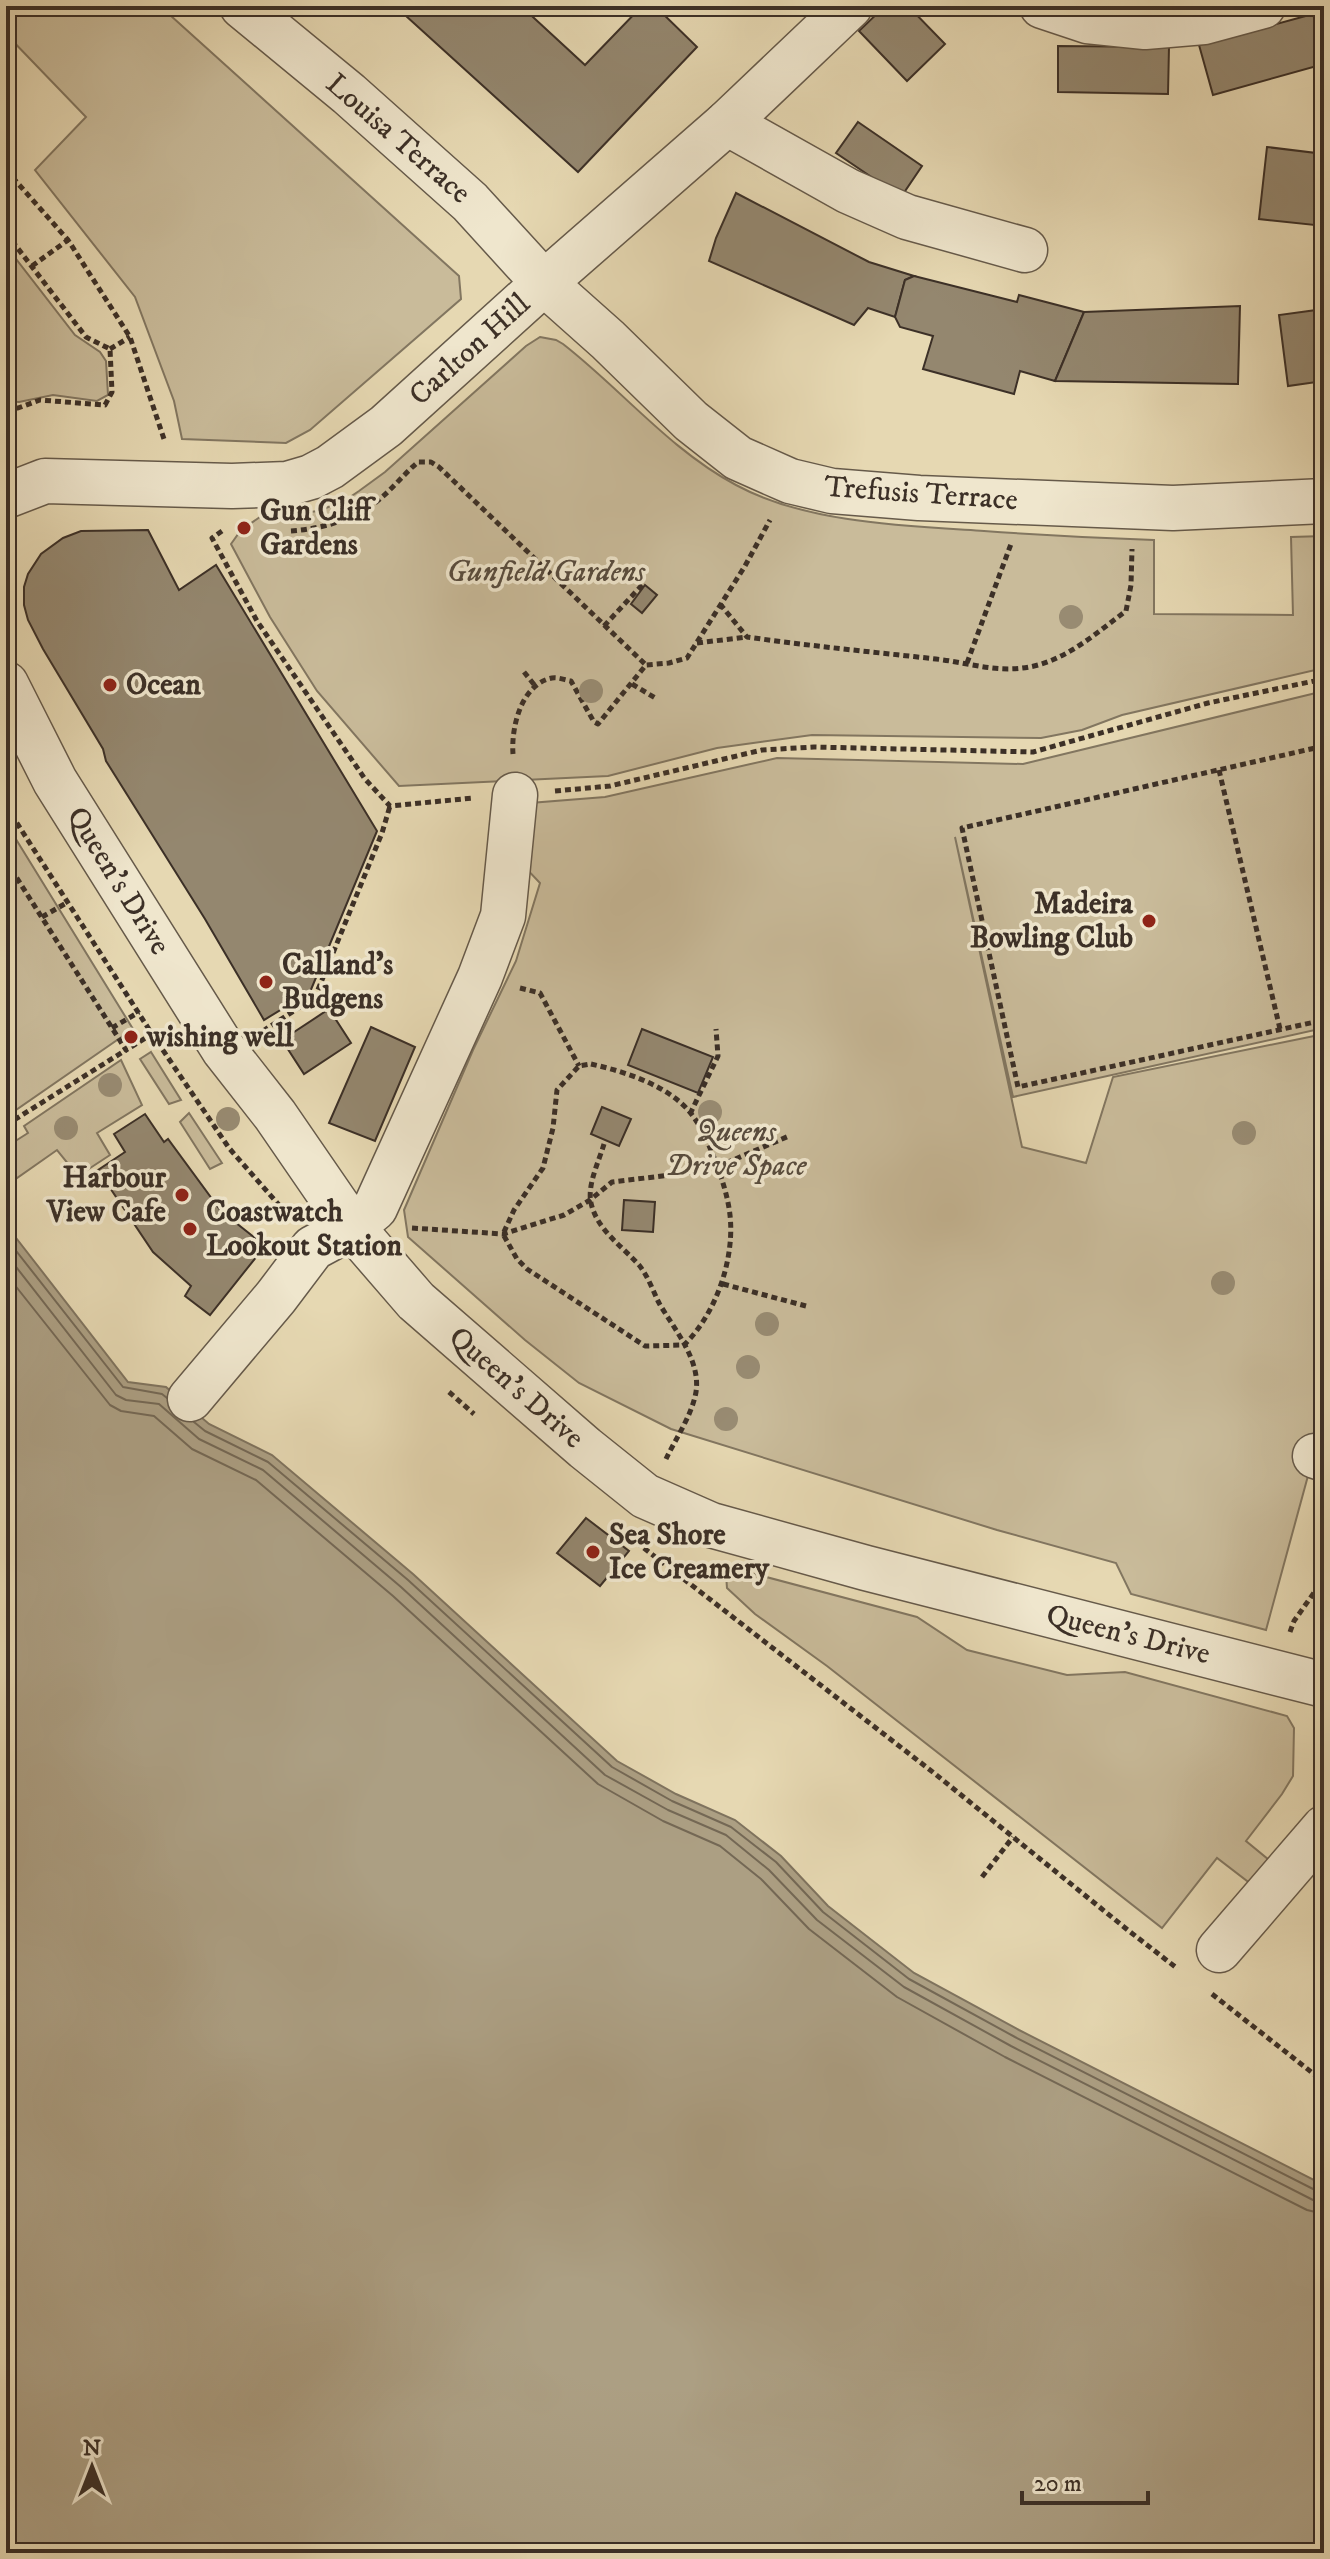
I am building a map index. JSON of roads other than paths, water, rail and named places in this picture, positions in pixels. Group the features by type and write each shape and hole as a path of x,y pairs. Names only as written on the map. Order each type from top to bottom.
{"street":[{"name":"Louisa Terrace","path":"242,6 349,94 470,202 544,283"},
{"name":"Carlton Hill","path":"6,496 45,481 232,486 287,484 330,467 386,426 727,123 850,6"},
{"path":"1042,6 1087,21 1145,27 1204,22 1263,6"},
{"path":"727,123 848,191 907,217 1025,250"},
{"name":"Trefusis Terrace","path":"544,283 691,421 738,458 790,481 832,491 919,498 1173,508 1324,501"},
{"name":"Queen's Drive","path":"6,684 55,781 224,1050 275,1115 352,1227 416,1301 645,1496 725,1529 1324,1685"},
{"path":"190,1399 313,1248 352,1227 375,1208 480,977 503,916 515,795"},
{"path":"1204,1972 1324,1828"}],"water":[{"path":"6,1225 128,1382 166,1387 209,1424 272,1455 413,1574 617,1761 676,1794 735,1820 781,1856 828,1906 914,1973 1019,2030 1324,2185 1324,2553 6,2553"}],"place":[{"name":"Gun Cliff Gardens","path":"244,528"},
{"name":"Ocean","path":"110,685"},
{"name":"Madeira Bowling Club","path":"1149,921"},
{"name":"Calland's Budgens","path":"266,982"},
{"name":"wishing well","path":"131,1037"},
{"name":"Harbour View Cafe","path":"182,1195"},
{"name":"Coastwatch Lookout Station","path":"190,1229"},
{"name":"Sea Shore Ice Creamery","path":"593,1552"}],"park label":[{"name":"Gunfield Gardens","path":"546,572"},
{"name":"Queens Drive Space","path":"736,1149"}]}
